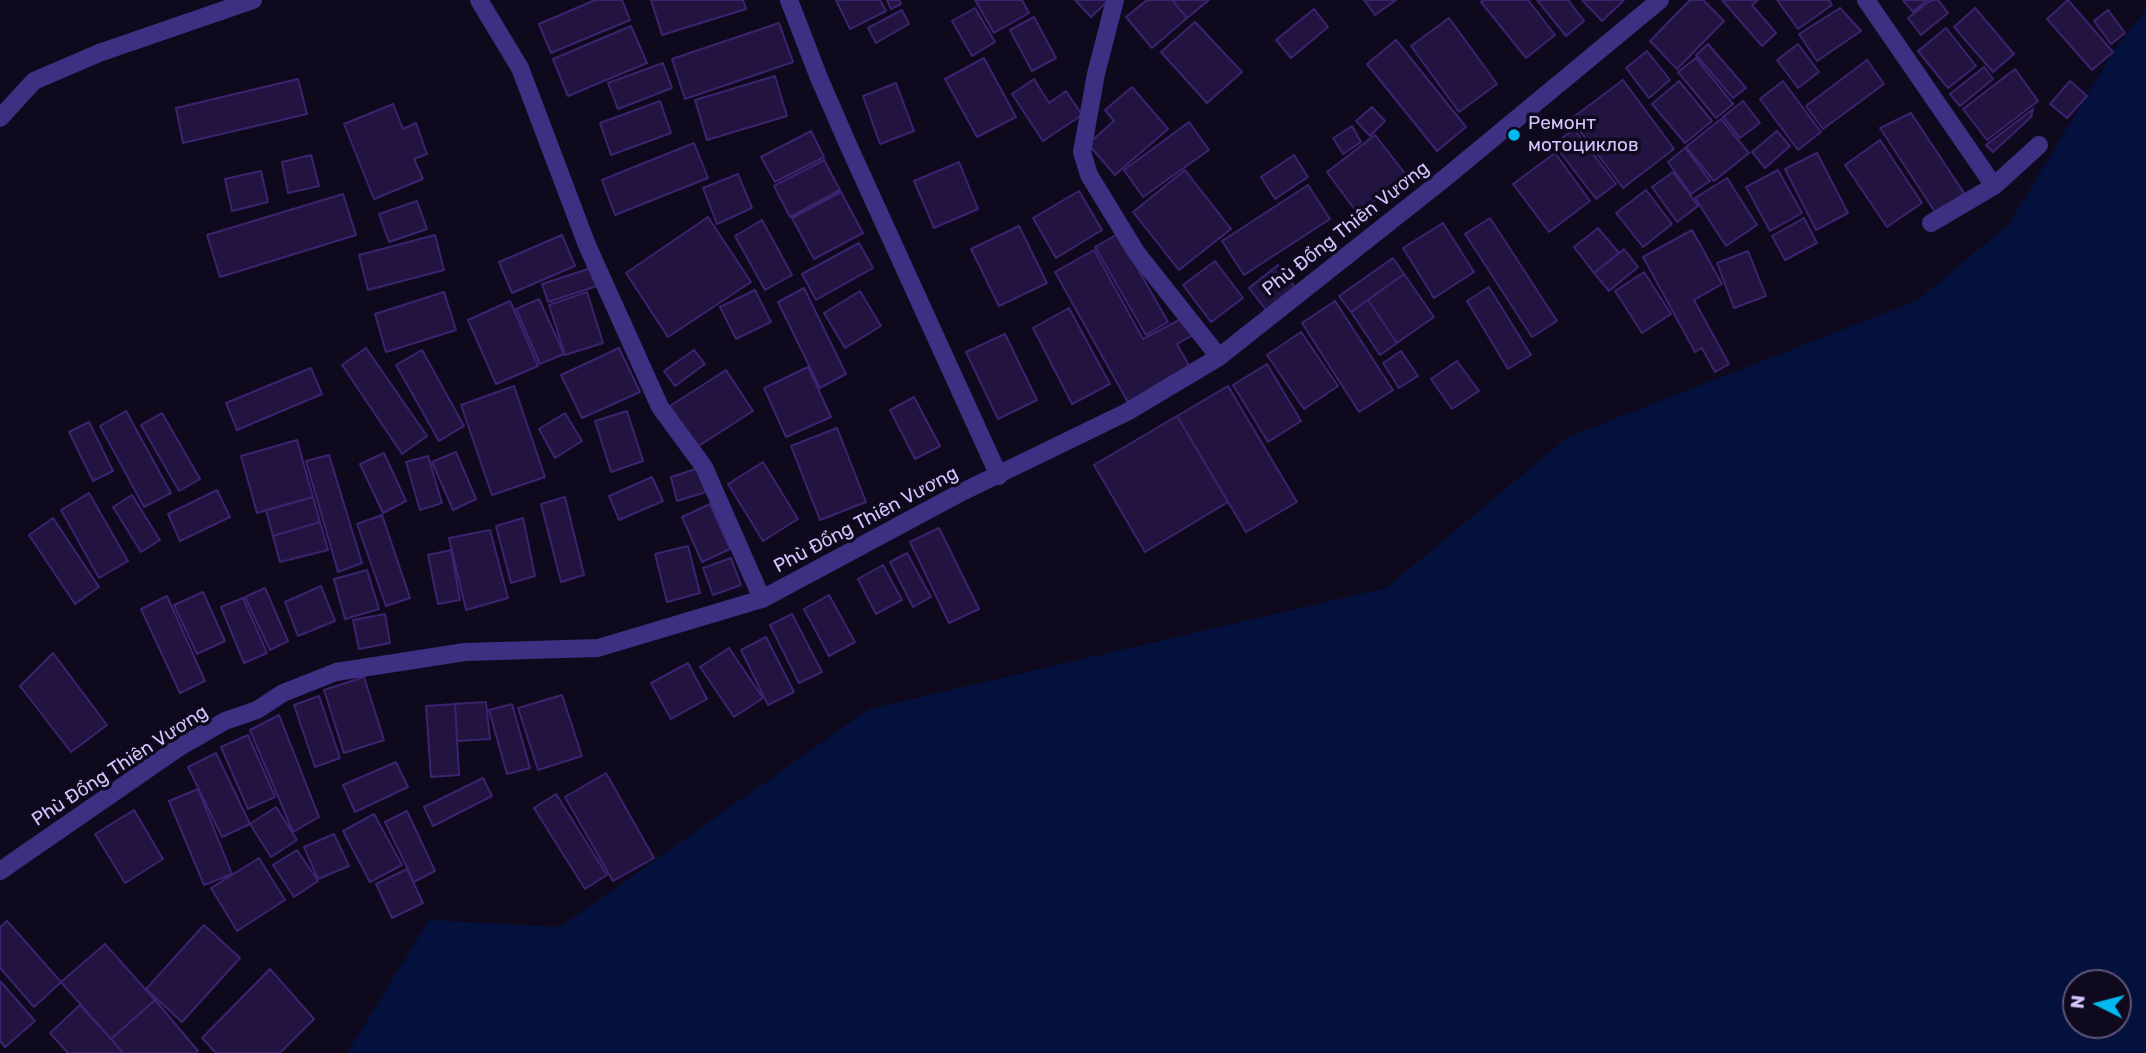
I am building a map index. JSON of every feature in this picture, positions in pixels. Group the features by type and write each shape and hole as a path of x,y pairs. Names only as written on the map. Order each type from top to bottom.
{"street":[{"path":"0,118 34,81 99,53 253,0"},
{"path":"479,0 520,68 587,245 660,407 704,467 762,599"},
{"path":"789,0 850,149 999,476"},
{"path":"1115,0 1096,75 1082,152 1089,175 1136,252 1220,357"},
{"name":"Phù Đổng Thiên Vương","path":"0,871 178,748 225,721 257,709 283,693 336,672 466,652 598,648 762,599 958,494 1127,412 1220,357 1660,0"},
{"path":"1866,0 1994,186"},
{"path":"1931,223 1994,186 2039,145"}],"shaded area":[{"path":"2146,9 2146,1053 347,1053 429,920 560,927 869,709 1386,588 1568,437 1918,300 2009,224 2113,52"}],"building":[{"path":"595,0 622,0 630,20 551,53 539,24"},
{"path":"651,0 743,0 746,9 662,35"},
{"path":"836,0 880,0 886,11 850,29"},
{"path":"887,0 899,0 901,4 891,9"},
{"path":"975,0 1022,0 1029,13 994,33"},
{"path":"1075,0 1109,0 1091,17"},
{"path":"1147,0 1172,0 1187,18 1152,48 1126,17"},
{"path":"1172,0 1209,0 1187,18"},
{"path":"1364,0 1396,0 1375,15"},
{"path":"1528,0 1555,35 1526,58 1481,2"},
{"path":"1537,0 1568,0 1584,21 1566,36"},
{"path":"1582,0 1624,0 1602,21"},
{"path":"1690,0 1703,0 1724,21 1677,69 1650,41"},
{"path":"1722,0 1758,0 1752,5 1776,33 1762,46"},
{"path":"1777,0 1829,0 1832,5 1798,29"},
{"path":"1903,0 1927,0 1913,12"},
{"path":"1931,0 1938,0 1948,13 1921,35 1908,18"},
{"path":"2068,0 2113,52 2092,70 2047,19"},
{"path":"975,8 995,42 972,56 952,21"},
{"path":"1840,8 1861,31 1817,61 1799,34"},
{"path":"1975,8 2014,54 1993,72 1954,27"},
{"path":"1314,9 1328,27 1291,58 1276,40"},
{"path":"902,10 909,24 876,43 868,28"},
{"path":"2108,10 2125,33 2111,44 2094,21"},
{"path":"1034,17 1056,58 1032,71 1010,30"},
{"path":"1449,18 1497,84 1459,112 1411,46"},
{"path":"1195,22 1242,72 1207,103 1161,52"},
{"path":"779,23 793,62 685,99 672,59"},
{"path":"631,26 647,63 568,96 553,59"},
{"path":"1946,28 1976,66 1948,88 1918,51"},
{"path":"1396,40 1466,127 1437,151 1367,64"},
{"path":"1708,44 1746,88 1733,98 1696,55"},
{"path":"1798,44 1819,72 1798,88 1777,60"},
{"path":"1647,51 1670,80 1649,98 1626,68"},
{"path":"984,58 1016,117 977,137 945,79"},
{"path":"1696,58 1733,104 1716,118 1678,72"},
{"path":"1867,60 1884,84 1823,129 1806,106"},
{"path":"663,63 672,88 618,109 608,83"},
{"path":"1984,67 1993,79 1960,106 1950,94"},
{"path":"2015,69 2038,101 1987,140 1963,109"},
{"path":"775,76 787,116 707,140 695,100"},
{"path":"298,79 307,114 183,143 176,108"},
{"path":"1034,79 1049,103 1066,91 1082,115 1043,141 1012,94"},
{"path":"1623,80 1674,149 1623,188 1571,119"},
{"path":"1679,81 1712,121 1685,143 1652,104"},
{"path":"1783,81 1821,132 1798,150 1760,99"},
{"path":"2070,81 2087,96 2067,118 2050,104"},
{"path":"896,83 914,131 880,144 863,96"},
{"path":"1132,87 1168,129 1115,175 1088,144 1114,121 1105,110"},
{"path":"660,101 671,133 611,155 600,123"},
{"path":"1743,101 1760,123 1740,138 1723,117"},
{"path":"393,104 403,129 416,123 427,154 414,159 423,179 374,199 344,124"},
{"path":"1372,107 1385,121 1370,136 1356,121"},
{"path":"2033,109 2031,117 1993,152 1986,145"},
{"path":"1911,113 1964,193 1937,215 1880,128"},
{"path":"1721,119 1749,153 1714,181 1686,147"},
{"path":"1189,122 1209,150 1143,197 1124,170"},
{"path":"1352,126 1361,142 1343,154 1333,138"},
{"path":"1574,129 1616,184 1596,199 1554,144"},
{"path":"811,131 824,157 775,182 761,157"},
{"path":"1777,131 1790,146 1765,168 1752,152"},
{"path":"1375,135 1407,176 1358,214 1327,172"},
{"path":"1880,140 1922,203 1887,227 1845,165"},
{"path":"694,143 708,178 615,215 602,180"},
{"path":"1685,148 1710,181 1691,194 1668,162"},
{"path":"1555,153 1590,201 1549,232 1513,184"},
{"path":"1817,153 1848,213 1816,230 1785,169"},
{"path":"311,155 319,186 288,193 282,162"},
{"path":"1294,155 1308,177 1275,199 1261,177"},
{"path":"824,160 840,190 790,217 774,186"},
{"path":"959,162 978,209 934,228 914,181"},
{"path":"1185,170 1231,229 1179,270 1133,212"},
{"path":"1778,170 1802,213 1770,231 1746,187"},
{"path":"261,171 268,202 232,211 225,179"},
{"path":"1673,172 1698,206 1677,222 1652,187"},
{"path":"738,174 752,208 717,224 703,188"},
{"path":"1727,178 1757,225 1726,246 1695,198"},
{"path":"1308,185 1330,219 1244,275 1222,241"},
{"path":"1646,190 1672,224 1643,247 1616,213"},
{"path":"1079,191 1102,230 1056,258 1033,218"},
{"path":"841,192 863,233 814,259 792,218"},
{"path":"343,194 356,235 220,277 207,235"},
{"path":"417,201 427,229 389,242 379,214"},
{"path":"708,217 751,282 668,337 626,273"},
{"path":"1490,218 1557,321 1532,337 1465,234"},
{"path":"1804,218 1817,243 1785,260 1772,236"},
{"path":"762,220 792,275 765,290 735,236"},
{"path":"1443,223 1474,272 1434,298 1403,248"},
{"path":"1019,226 1047,283 999,306 971,249"},
{"path":"1598,228 1619,253 1594,273 1574,247"},
{"path":"1692,230 1722,284 1694,300 1729,364 1715,372 1702,348 1695,352 1643,257"},
{"path":"1118,234 1168,322 1146,335 1095,247"},
{"path":"435,235 444,270 368,290 359,255"},
{"path":"562,235 575,266 512,293 499,262"},
{"path":"859,243 873,268 816,300 802,274"},
{"path":"1624,249 1638,267 1609,291 1594,273"},
{"path":"1094,250 1143,339 1183,318 1193,335 1177,344 1191,369 1129,404 1055,272"},
{"path":"1748,251 1766,296 1734,308 1717,263"},
{"path":"1393,258 1404,274 1351,312 1339,296"},
{"path":"1215,261 1243,298 1211,322 1183,285"},
{"path":"1278,265 1295,287 1266,310 1249,288"},
{"path":"594,267 600,285 548,302 542,284"},
{"path":"1644,272 1671,314 1642,333 1615,291"},
{"path":"1404,274 1434,317 1397,343 1368,300"},
{"path":"1489,287 1531,355 1508,369 1467,301"},
{"path":"804,288 846,374 820,388 778,302"},
{"path":"755,290 771,322 736,339 720,307"},
{"path":"860,291 881,326 845,348 824,313"},
{"path":"444,292 456,330 386,352 375,314"},
{"path":"587,292 603,343 565,355 549,305"},
{"path":"539,299 564,354 540,364 516,309"},
{"path":"1368,300 1397,343 1380,355 1351,312"},
{"path":"510,301 538,366 496,384 468,320"},
{"path":"1335,301 1393,390 1359,412 1302,323"},
{"path":"1069,308 1110,384 1072,404 1033,328"},
{"path":"1301,332 1338,386 1304,409 1267,355"},
{"path":"1005,334 1037,400 998,419 966,352"},
{"path":"366,348 427,436 402,454 342,365"},
{"path":"619,348 640,392 582,418 561,375"},
{"path":"422,350 464,426 439,441 396,365"},
{"path":"694,350 705,364 675,386 664,371"},
{"path":"1401,351 1418,376 1399,388 1383,363"},
{"path":"1457,361 1479,391 1452,409 1431,379"},
{"path":"1267,364 1301,421 1268,442 1233,385"},
{"path":"808,367 831,417 786,437 764,388"},
{"path":"311,368 322,394 237,430 226,403"},
{"path":"726,370 753,411 697,447 670,406"},
{"path":"514,386 545,477 492,495 461,405"},
{"path":"1228,386 1297,502 1246,532 1177,416"},
{"path":"914,397 940,446 915,459 890,410"},
{"path":"126,411 171,493 144,507 100,426"},
{"path":"627,411 643,461 611,472 595,421"},
{"path":"162,413 200,479 179,491 141,425"},
{"path":"565,413 582,441 555,458 539,429"},
{"path":"1177,416 1228,502 1145,552 1094,465"},
{"path":"89,422 113,471 93,481 69,432"},
{"path":"837,428 866,502 820,520 791,446"},
{"path":"297,440 313,497 257,513 241,456"},
{"path":"456,452 476,499 453,510 432,462"},
{"path":"384,453 406,501 383,513 360,464"},
{"path":"329,455 362,563 338,572 306,461"},
{"path":"428,456 442,503 420,510 406,462"},
{"path":"763,462 798,519 763,541 728,484"},
{"path":"699,468 706,492 677,501 671,477"},
{"path":"652,477 663,501 619,520 609,496"},
{"path":"217,490 230,517 180,541 168,514"},
{"path":"89,493 128,561 99,578 61,510"},
{"path":"132,495 160,540 141,552 113,507"},
{"path":"313,497 320,522 273,536 266,510"},
{"path":"565,497 584,575 561,582 541,504"},
{"path":"710,504 730,549 702,562 682,517"},
{"path":"382,515 410,598 386,606 357,524"},
{"path":"53,518 99,587 75,604 29,535"},
{"path":"523,518 535,576 511,583 496,526"},
{"path":"320,522 328,550 280,562 273,536"},
{"path":"939,528 979,609 949,623 910,542"},
{"path":"490,530 508,598 466,610 449,538"},
{"path":"688,546 700,593 667,602 655,554"},
{"path":"451,550 460,600 438,604 428,555"},
{"path":"907,553 931,597 913,607 890,562"},
{"path":"731,558 741,585 713,595 703,568"},
{"path":"883,565 902,600 876,614 858,579"},
{"path":"367,570 379,609 345,619 334,579"},
{"path":"321,586 335,621 298,636 285,602"},
{"path":"265,588 288,641 270,650 245,597"},
{"path":"203,592 225,641 197,654 174,605"},
{"path":"829,595 855,642 829,656 804,609"},
{"path":"167,596 205,681 180,693 141,609"},
{"path":"243,598 267,653 244,663 221,607"},
{"path":"385,614 390,643 359,649 353,620"},
{"path":"792,614 822,672 799,683 770,625"},
{"path":"766,637 794,692 768,705 741,650"},
{"path":"729,648 763,698 734,717 700,667"},
{"path":"53,653 107,725 71,752 20,686"},
{"path":"688,663 707,699 671,719 651,683"},
{"path":"364,677 384,740 344,753 324,690"},
{"path":"562,695 582,756 538,770 518,708"},
{"path":"319,696 340,758 315,767 294,705"},
{"path":"486,702 490,739 457,741 455,704"},
{"path":"455,704 459,775 431,777 426,706"},
{"path":"512,704 530,768 507,774 489,710"},
{"path":"279,715 319,817 293,832 250,730"},
{"path":"248,735 275,797 248,809 221,747"},
{"path":"216,753 250,824 222,837 188,767"},
{"path":"396,762 408,787 355,812 343,785"},
{"path":"606,773 654,858 613,881 565,797"},
{"path":"483,778 492,796 433,826 424,807"},
{"path":"198,789 232,874 204,885 169,801"},
{"path":"556,794 607,875 585,889 534,808"},
{"path":"276,807 297,840 271,857 250,824"},
{"path":"134,810 163,859 125,883 95,834"},
{"path":"407,811 435,871 414,882 385,822"},
{"path":"374,814 402,865 370,882 343,831"},
{"path":"334,834 349,866 318,879 304,847"},
{"path":"297,850 318,881 294,897 273,865"},
{"path":"259,858 285,900 237,931 211,888"},
{"path":"407,869 423,903 392,918 376,884"},
{"path":"7,921 61,982 34,1007 0,968 0,927"},
{"path":"204,925 240,958 182,1022 146,989"},
{"path":"105,944 155,1000 111,1039 61,982"},
{"path":"270,969 314,1019 280,1053 216,1053 202,1038"},
{"path":"0,981 35,1021 5,1047 0,1041"},
{"path":"155,1000 198,1051 196,1053 123,1053 111,1039"},
{"path":"80,1005 123,1053 68,1053 50,1033"}],"place":[{"name":"Ремонт мотоциклов","path":"1514,135"}]}
